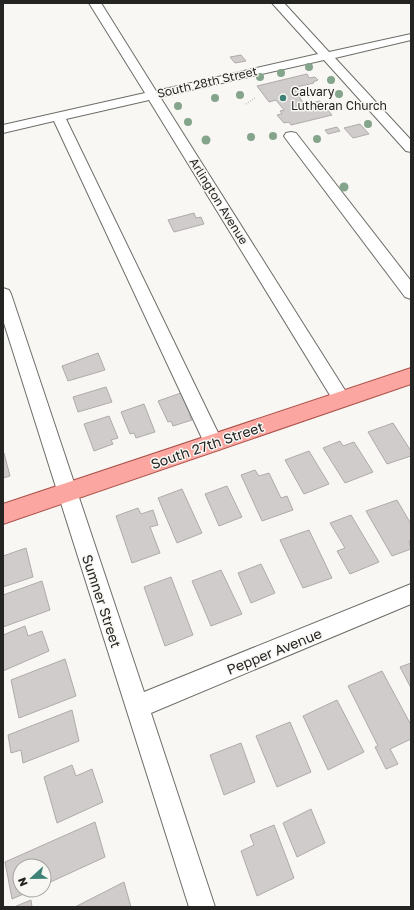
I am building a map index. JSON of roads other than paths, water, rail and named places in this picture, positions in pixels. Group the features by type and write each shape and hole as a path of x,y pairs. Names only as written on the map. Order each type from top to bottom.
{"main road":[{"name":"South 27th Street","path":"3,514 411,376"}],"street":[{"name":"Arlington Avenue","path":"95,3 342,400"},
{"path":"278,3 411,148"},
{"name":"South 28th Street","path":"3,129 152,94 410,38"},
{"path":"58,116 214,443"},
{"path":"291,136 411,293"},
{"name":"Sumner Street","path":"3,294 202,907"},
{"name":"Pepper Avenue","path":"137,707 411,594"}],"place":[{"name":"Calvary Lutheran Church","path":"283,98"}]}
